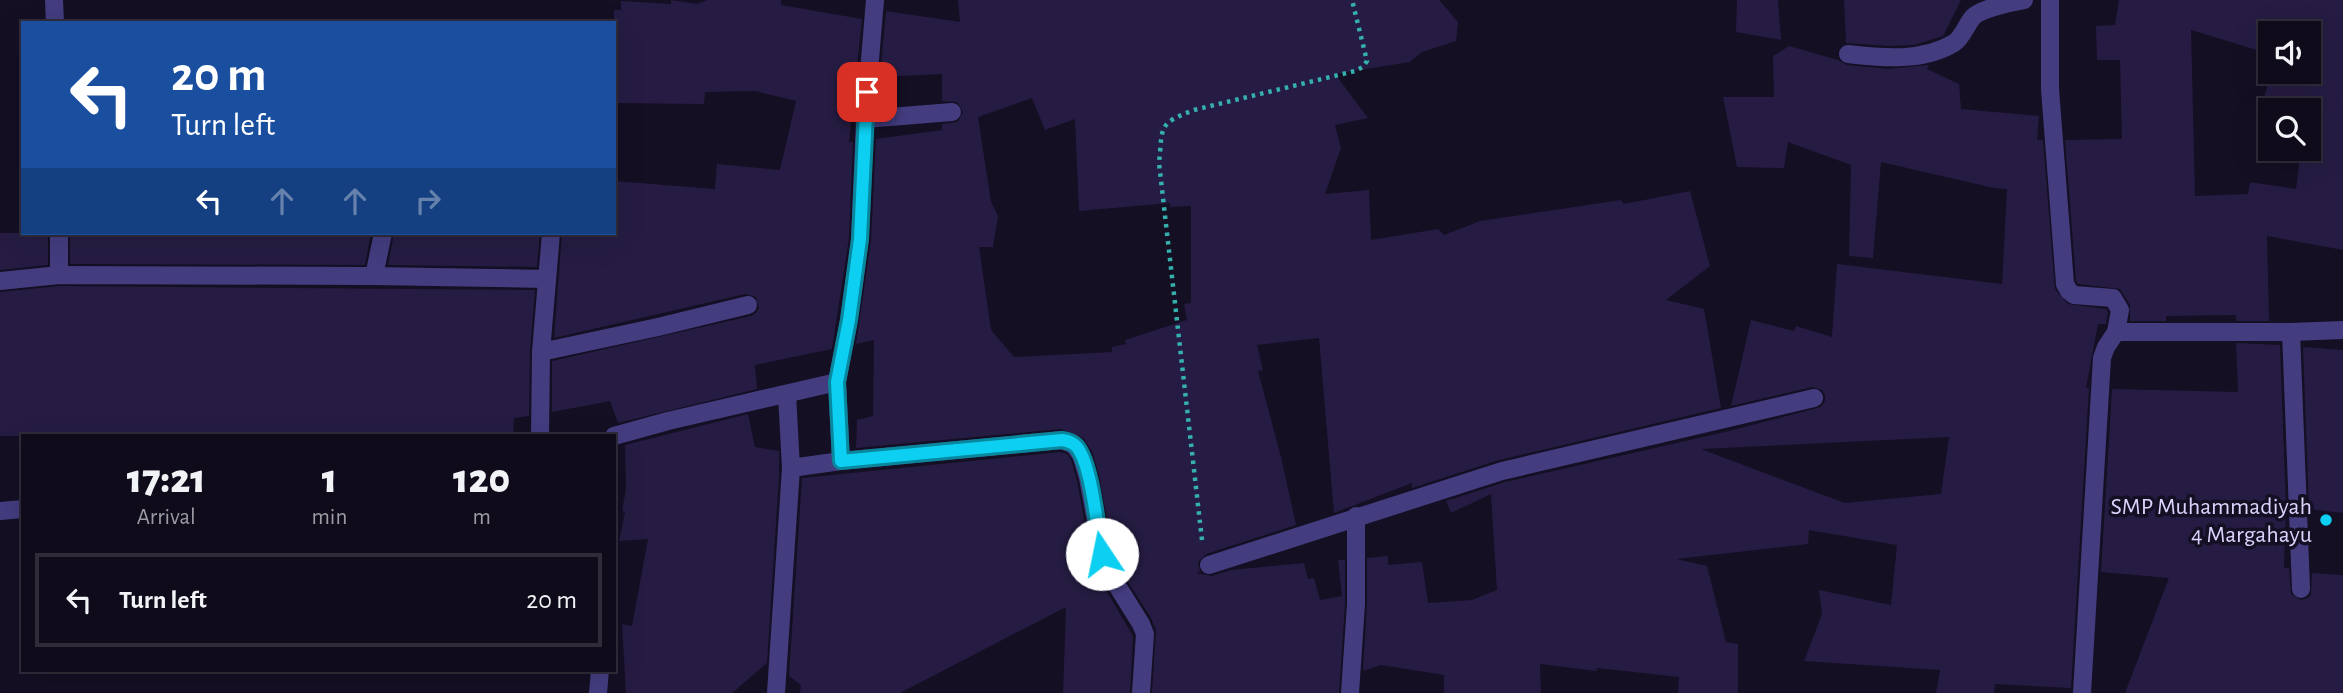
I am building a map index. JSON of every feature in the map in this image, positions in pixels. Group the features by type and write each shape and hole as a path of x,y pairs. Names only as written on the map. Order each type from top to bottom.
{"street":[{"path":"54,0 55,21"},
{"path":"841,461 837,382 860,239 864,119 875,0"},
{"path":"1848,54 1884,58 1927,54 1957,42 1974,15 2024,0"},
{"path":"2050,0 2050,89 2065,284 2074,295 2113,298 2120,310 2116,332 2106,346 2102,358 2082,693"},
{"path":"864,119 952,112"},
{"path":"59,235 59,275"},
{"path":"374,276 383,235"},
{"path":"540,434 541,352 551,235"},
{"path":"0,281 59,275 547,279"},
{"path":"541,352 748,305"},
{"path":"2116,332 2343,330"},
{"path":"2291,332 2301,589"},
{"path":"616,435 837,382"},
{"path":"776,693 791,468 787,394"},
{"path":"1209,565 1502,471 1814,398"},
{"path":"791,468 1062,440 1070,442 1082,455 1102,554 1108,571 1145,634 1141,693"},
{"path":"0,511 21,509"},
{"path":"1350,693 1356,604 1356,516"},
{"path":"598,693 600,672"}],"path":[{"path":"1209,565 1206,564 1203,553 1160,176 1162,130 1170,119 1194,110 1363,67 1367,61 1352,0"}],"building":[{"path":"671,0 697,4 707,0 781,0 781,5 862,19 849,142 853,142 849,238 832,349 755,365 757,389 618,423 610,401 552,412 552,361 751,316 759,308 756,297 745,294 554,338 562,235 616,235 616,181 715,189 717,164 780,170 796,101 755,91 705,92 704,104 616,103 614,10 621,10 621,1 671,4"},
{"path":"958,0 1439,0 1458,22 1456,41 1422,52 1410,62 1335,74 1368,118 1335,125 1341,148 1325,194 1369,190 1371,240 1438,229 1444,235 1480,221 1621,200 1624,204 1690,191 1710,266 1666,300 1704,309 1721,408 1499,460 1412,488 1412,483 1334,513 1319,338 1257,345 1263,370 1258,371 1296,525 1206,554 1198,562 1200,571 1196,573 1212,576 1231,570 1304,563 1308,579 1314,578 1320,600 1342,596 1338,560 1345,560 1339,693 1152,693 1156,630 1118,566 1099,475 1092,451 1083,438 1061,429 856,448 857,420 873,416 874,340 856,344 871,240 876,139 942,130 942,124 958,122 963,112 957,102 942,101 942,74 880,77 886,11 960,22","holes":["1032,98 1045,130 1075,119 1079,211 1170,203 1170,207 1191,206 1191,303 1184,304 1187,320 1125,340 1126,344 1112,347 1112,352 1014,357 991,330 979,247 993,247 998,216 991,202 978,117"]},
{"path":"1737,0 1778,0 1781,40 1736,32"},
{"path":"1844,0 1961,0 1943,36 1914,45 1889,46 1846,43"},
{"path":"2119,0 2343,0 2343,250 2267,236 2269,321 2236,321 2236,315 2166,316 2166,321 2130,321 2130,305 2120,289 2078,284 2076,281 2065,140 2122,139 2120,60 2097,60 2096,26 2115,25","holes":["2258,21 2321,21 2321,84 2268,84 2264,98 2321,98 2321,161 2300,161 2296,189 2250,182 2248,194 2195,196 2191,30 2258,50"]},
{"path":"1789,46 1847,65 1888,69 1928,65 1927,69 1959,84 1961,109 2039,116 2037,140 2043,140 2055,289 2068,304 2106,309 2108,312 2106,324 2098,324 2086,388 2089,388 2071,688 1995,684 1994,693 1936,693 1940,670 1804,661 1822,614 1819,590 1891,605 1897,545 1809,530 1808,544 1676,559 1707,566 1726,642 1738,644 1738,693 1678,693 1679,677 1540,664 1541,693 1444,693 1444,675 1381,665 1363,671 1367,558 1388,556 1388,565 1422,562 1428,603 1472,600 1497,590 1491,494 1451,513 1446,501 1505,482 1725,432 1821,407 1825,395 1822,390 1812,387 1731,406 1751,320 1794,331 1796,326 1832,337 1837,264 2002,284 2007,189 1881,162 1873,258 1849,256 1851,165 1788,142 1784,168 1737,167 1723,97 1774,97 1773,56","holes":["1949,437 1941,494 1845,503 1701,449"]},
{"path":"0,233 48,235 48,265 0,270"},
{"path":"70,235 371,235 365,265 70,264"},
{"path":"394,235 540,235 537,267 388,265"},
{"path":"60,286 535,290 529,416 514,418 513,434 0,436 0,292"},
{"path":"2236,343 2280,345 2286,507 2284,568 2289,568 2291,594 2301,600 2311,594 2312,573 2343,575 2343,693 2125,693 2169,578 2101,572 2112,389 2238,392"},
{"path":"2303,347 2343,350 2343,513 2309,509"},
{"path":"748,414 755,447 779,451 767,663 732,693 626,693 622,624 632,626 648,539 619,541 625,512 622,511 626,489 625,445"},
{"path":"1060,452 1067,454 1071,460 1097,575 1133,636 1130,693 1063,693 1066,607 900,693 800,693 801,685 789,676 802,478"}],"place":[{"name":"SMP Muhammadiyah 4 Margahayu","path":"2326,520"}],"route":[{"path":"867,92 860,239 837,382 841,461 1062,440 1070,442 1082,455 1102,554"}]}
